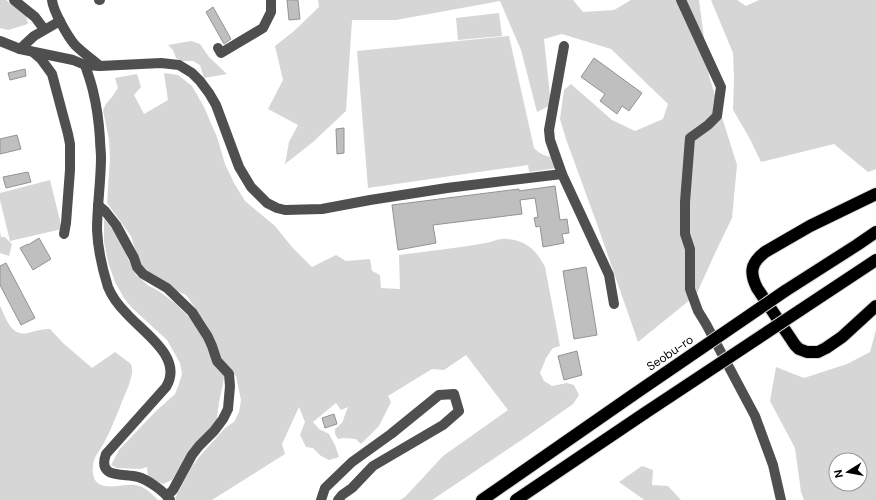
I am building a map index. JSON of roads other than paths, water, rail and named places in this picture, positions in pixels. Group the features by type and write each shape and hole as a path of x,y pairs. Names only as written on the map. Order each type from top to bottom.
{"highway":[{"path":"876,194 810,226 764,252 752,268 752,275 757,288 789,338 799,349 807,352 814,353 826,348 842,337 876,306"},
{"path":"858,245 876,225"},
{"name":"Seobu-ro","path":"482,500 785,291 876,232"},
{"path":"516,500 876,260"},
{"path":"859,271 876,263"}],"lane":[{"path":"14,0 35,17 44,29"},
{"path":"52,0 52,5 60,21 75,45 100,66"},
{"path":"218,48 221,53 264,28 270,12 271,0"},
{"path":"681,0 721,87 717,116 708,125 690,138 685,202 685,234 690,250 690,289 698,311 755,416 772,465 781,500"},
{"path":"20,49 44,29 60,21"},
{"path":"0,41 34,53 73,60 85,65 100,66 161,63 179,65 200,80 209,93 216,105 239,167 251,187 267,202 277,208 285,210 322,209 447,188 562,174"},
{"path":"564,46 549,130 550,140 562,174 609,275 614,304"},
{"path":"34,53 41,59 52,74 68,134 70,170 64,234"},
{"path":"85,65 93,91 100,135 101,157 98,205 97,230 98,247 104,273 109,290 117,303 127,315 159,345 169,361 171,369 170,381 166,387 106,454 104,464 105,469 114,474 139,477 146,480 169,498 192,455 214,431 228,409 230,397 229,374 217,360 210,341 192,312 167,288 143,274 137,267 134,258 116,226 105,211 98,205"},
{"path":"321,500 325,488 352,462 391,434 439,395 454,394 459,411 443,424 373,466 338,500"}]}
